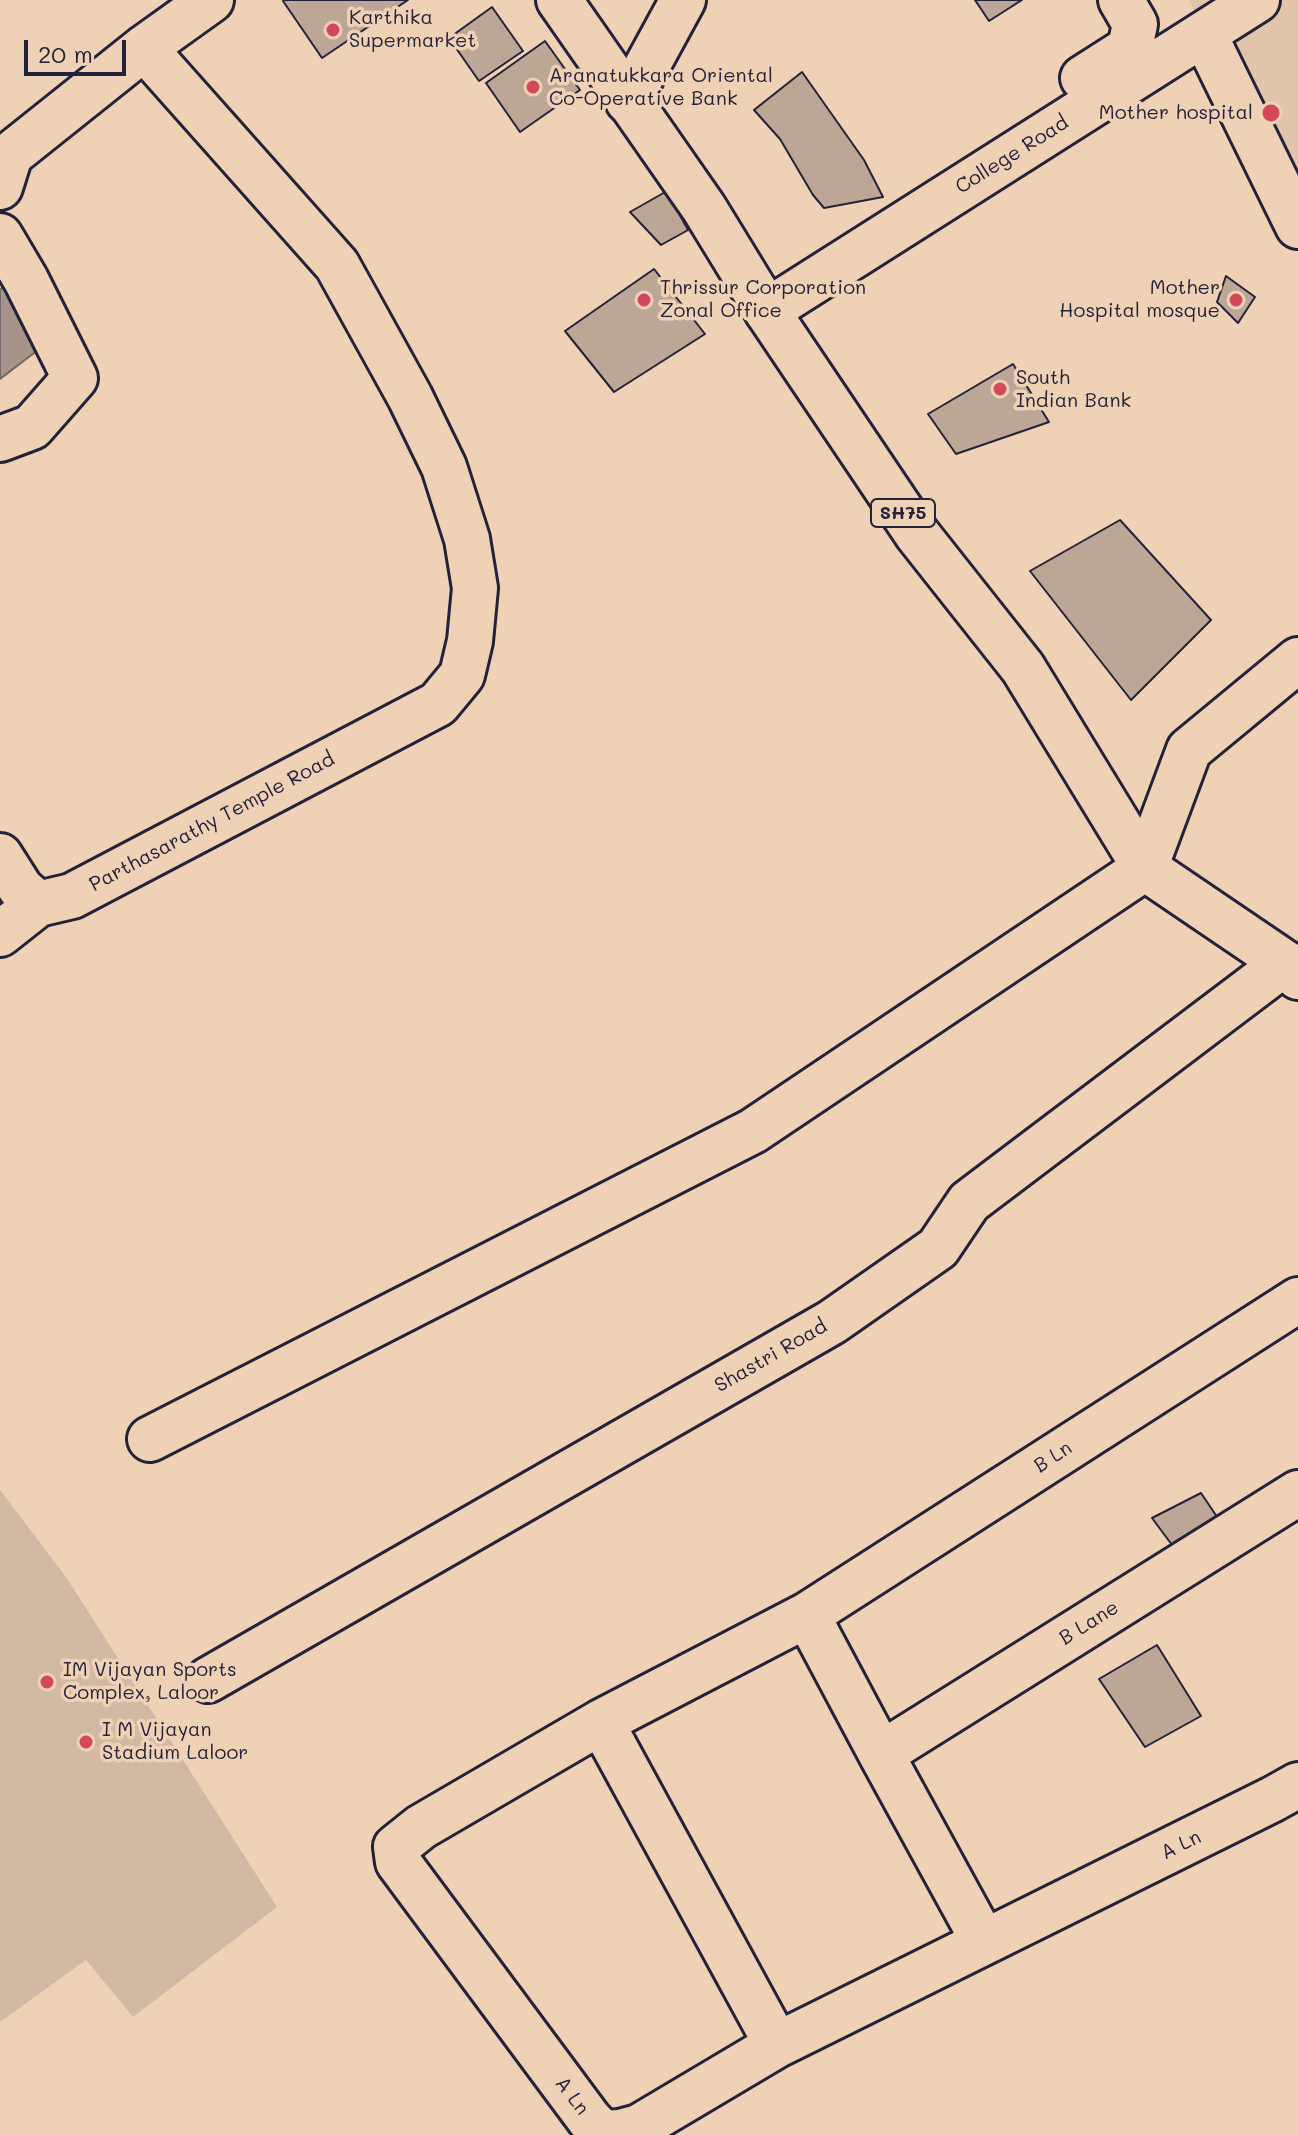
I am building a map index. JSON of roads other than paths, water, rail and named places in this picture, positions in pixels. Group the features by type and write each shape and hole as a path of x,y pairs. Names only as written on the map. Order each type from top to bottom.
{"street":[{"path":"0,187 10,155 144,48 211,0"},
{"name":"SH75","path":"559,0 704,208 761,300 917,534 1023,668 1145,868 1291,970"},
{"path":"628,101 683,0"},
{"path":"761,300 1130,48 1135,24 1121,0"},
{"name":"College Road","path":"761,300 1257,0"},
{"path":"1204,34 1298,226"},
{"name":"Parthasarathy Temple Road","path":"38,904 72,896 438,704 462,675 470,641 475,588 467,539 444,467 410,397 337,265 144,48"},
{"path":"0,236 26,280 75,378 32,427 0,439"},
{"path":"150,1439 753,1131 1145,868 1189,750 1298,660"},
{"path":"0,856 21,889 38,904 0,934"},
{"name":"Shastri Road","path":"208,1680 832,1322 938,1248 969,1202 1291,970"},
{"name":"B Ln","path":"807,1615 1298,1300"},
{"name":"B Lane","path":"881,1754 1298,1493"},
{"path":"807,1615 984,1942"},
{"name":"A Ln","path":"807,1615 601,1722 421,1827 396,1847 398,1862 602,2133 639,2127 777,2045 1298,1785"},
{"path":"601,1722 777,2045"}],"place":[{"name":"Karthika Supermarket","path":"333,30"},
{"name":"Aranatukkara Oriental Co-Operative Bank","path":"533,87"},
{"name":"Mother hospital","path":"1271,113"},
{"name":"Thrissur Corporation Zonal Office","path":"644,300"},
{"name":"Mother Hospital mosque","path":"1236,300"},
{"name":"South Indian Bank","path":"1000,389"},
{"name":"IM Vijayan Sports Complex, Laloor","path":"47,1682"},
{"name":"I M Vijayan Stadium Laloor","path":"86,1742"}]}
